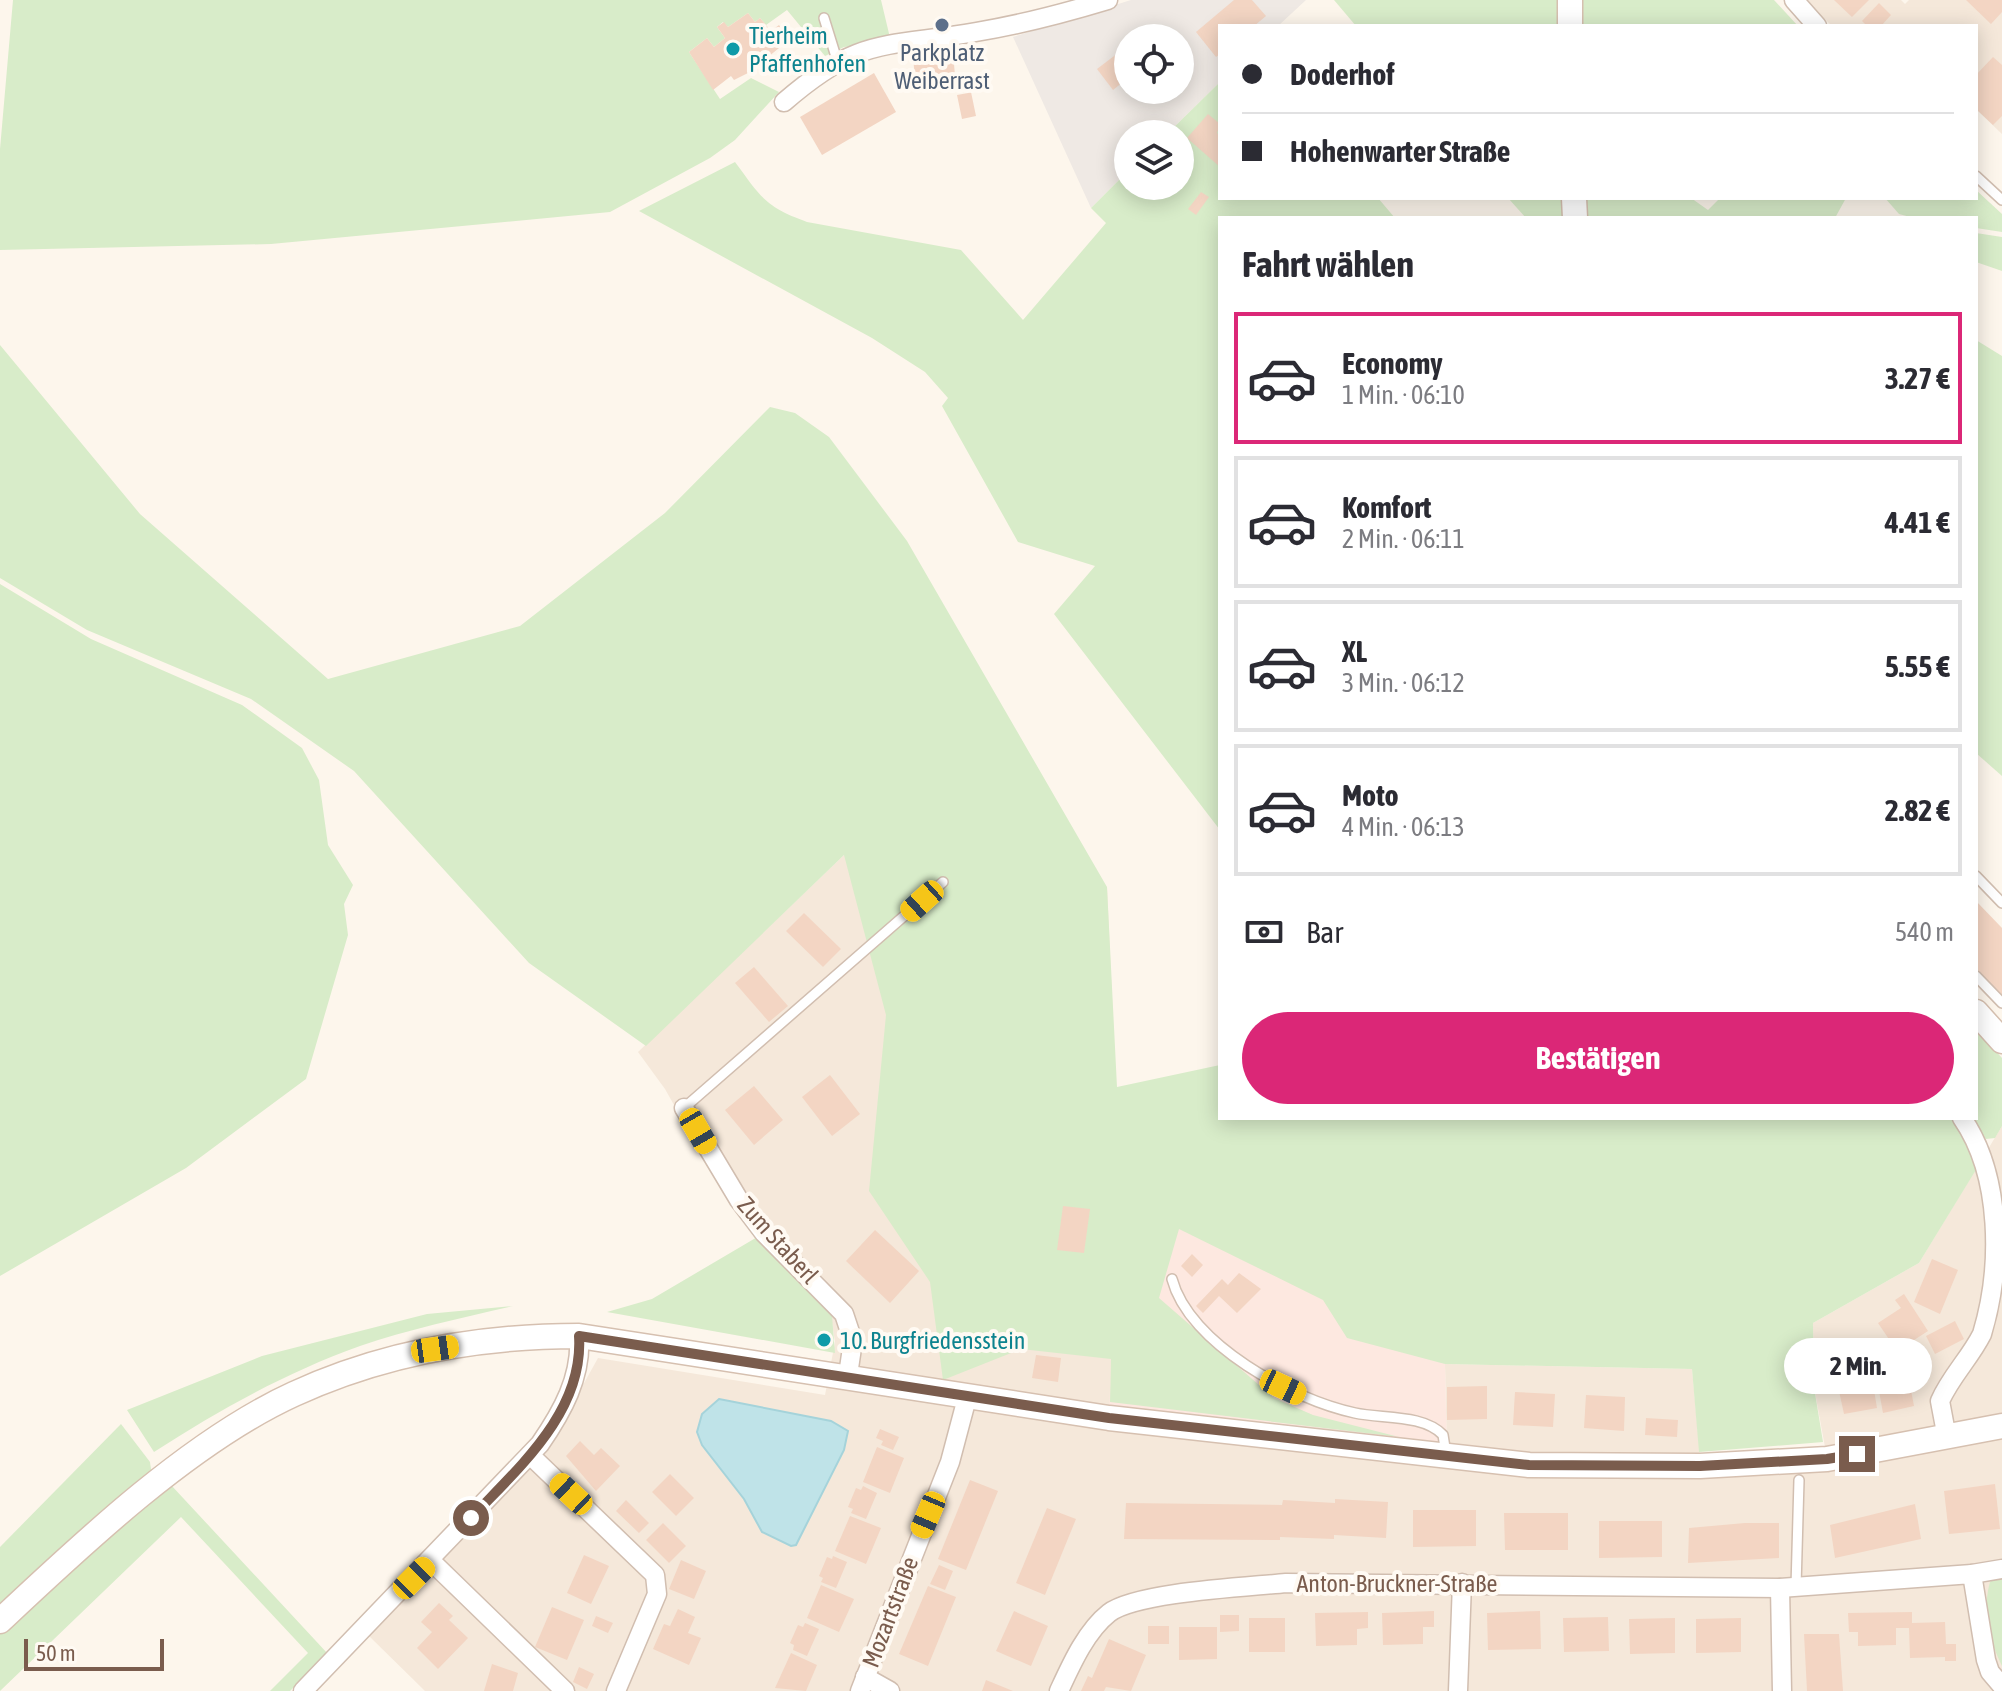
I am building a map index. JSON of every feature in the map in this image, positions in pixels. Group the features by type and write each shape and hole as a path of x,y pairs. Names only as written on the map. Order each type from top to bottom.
{"street":[{"path":"784,102 837,60 891,42 976,32 1108,0"},
{"path":"1570,0 1570,24"},
{"path":"1794,0 1815,24"},
{"path":"1978,1014 2002,1041"},
{"name":"Zum Staberl","path":"684,1108 739,1200 764,1233 844,1314 853,1341 848,1375"},
{"path":"1947,1438 1940,1401 1990,1316 2001,1270 1992,1177 1985,1154 1963,1120"},
{"path":"303,1691 530,1455 558,1417 571,1389 578,1363 579,1336"},
{"path":"0,1621 166,1477 228,1433 293,1394 362,1368 435,1349 510,1338 579,1336 848,1375 967,1398 1529,1465 1700,1466 1827,1459 2002,1426"},
{"name":"Mozartstraße","path":"862,1684 950,1462 967,1398"},
{"path":"530,1455 655,1575 657,1594 616,1691"},
{"path":"431,1561 565,1691"},
{"name":"Anton-Bruckner-Straße","path":"1059,1691 1094,1631 1110,1613 1131,1604 1286,1583 1788,1588 2002,1569"},
{"path":"1972,1574 1986,1660 2002,1686"},
{"path":"1458,1691 1462,1583"},
{"path":"1782,1691 1788,1588"},
{"path":"862,1684 890,1691"}],"lane":[{"path":"824,18 837,60"},
{"path":"1978,178 2002,200"},
{"path":"1978,878 2002,903"},
{"path":"684,1108 943,882"},
{"path":"1978,978 2002,1003"},
{"path":"1172,1279 1178,1296 1202,1325 1264,1377 1330,1407 1427,1423 1443,1435 1447,1457"},
{"path":"1788,1588 1799,1480"}],"shaded area":[{"path":"1131,0 1306,0 1280,24 1218,24 1218,84 1181,120 1114,120 1114,185 1091,208 1013,37"},
{"path":"1805,0 1901,0 1905,4 1909,0 2002,0 2002,134 1978,111 1978,24 1830,24"},
{"path":"844,855 1107,887 1116,1087 1447,1456 1445,1364 1692,1369 1701,1466 1827,1458 1814,1387 1813,1323 1919,1263 2002,1126 2002,1691 425,1691 369,1636 547,1450 598,1358 825,1395 835,1342 831,1316 741,1216 714,1176 665,1089 638,1052"},
{"path":"1218,1070 1218,1120 1314,1120 1445,1364 1447,1457 1109,1418 1111,1359"}],"green space":[{"path":"13,0 881,0 891,42 844,47 825,56 787,10 766,25 760,18 755,22 748,13 728,27 723,22 717,27 725,38 714,47 707,38 689,52 720,99 751,78 779,92 735,140 710,158 610,212 271,244 0,250 0,149"},
{"path":"1334,0 1560,0 1560,24 1354,24"},
{"path":"1583,0 1774,0 1796,24 1583,24"},
{"path":"1218,84 1218,200 1380,200 1393,216 1218,216 1218,827 1054,614 1095,566 1018,542 942,406 948,398 925,372 872,338 639,211 735,162 765,200 793,217 961,250 1023,320 1106,223 1091,208 1114,185 1114,200 1194,200 1194,120 1181,120"},
{"path":"1978,192 2002,214 2002,232 1978,228 1978,216 1899,214 1887,200 1978,200"},
{"path":"1510,200 1562,200 1564,216 1524,216"},
{"path":"1585,200 1694,200 1708,210 1718,200 1845,200 1836,216 1586,216"},
{"path":"1978,233 2002,237 2002,271 1978,263"},
{"path":"1978,341 2002,356 2002,776 1978,755"},
{"path":"0,345 140,514 328,679 520,626 665,513 770,407 795,413 829,437 907,541 1107,887 1117,1087 1218,1065 1218,1120 1956,1120 1982,1160 1919,1263 1813,1323 1814,1387 1823,1442 1699,1452 1692,1369 1445,1364 1347,1338 1323,1300 1179,1229 1159,1298 1274,1398 1313,1415 1399,1437 1110,1402 1111,1359 1021,1349 943,1380 930,1282 869,1191 886,1015 844,855 646,1046 529,963 354,771 251,699 87,630 0,578"},
{"path":"0,584 91,639 242,705 302,748 319,780 328,845 353,885 344,904 348,935 306,1079 186,1168 0,1276"},
{"path":"1978,1031 2002,1058 2002,1126 1995,1138 1986,1139 1972,1120 1978,1120"},
{"path":"759,1236 832,1316 835,1353 607,1312 652,1299"},
{"path":"513,1306 397,1334 333,1356 254,1393 154,1452 127,1410 262,1356 427,1314"},
{"path":"121,1424 150,1462 152,1477 0,1610 0,1547"},
{"path":"171,1485 328,1654 290,1691 270,1691 308,1653 181,1517 0,1691 0,1634 99,1543"},
{"path":"2002,1574 2002,1666 1990,1635 1987,1603 1990,1582"}],"water":[{"path":"719,1399 831,1421 848,1431 844,1450 796,1545 791,1546 762,1532 744,1499 702,1445 697,1432 702,1414"}],"building":[{"path":"1234,0 1252,0 1266,16 1256,24 1218,24 1216,57 1196,32"},
{"path":"1834,0 1869,0 1852,17"},
{"path":"1966,0 2002,0 2002,12 1991,24"},
{"path":"1879,3 1891,15 1883,24 1865,24 1862,21"},
{"name":"Tierheim Pfaffenhofen","path":"748,13 755,22 760,18 771,31 779,25 789,40 748,73 734,80 731,76 713,90 689,52 707,38 714,47 725,38 717,27 724,22 728,27"},
{"path":"976,51 977,62 954,64 956,87 916,91 913,56"},
{"path":"1114,56 1114,89 1113,90 1097,69"},
{"path":"1993,57 2002,65 2002,116 1993,125 1978,111 1978,73"},
{"path":"874,73 896,112 822,155 800,117"},
{"path":"979,82 980,90 971,92 976,116 962,119 957,95 968,93 966,84"},
{"path":"1208,114 1218,122 1218,165 1194,144 1194,130"},
{"path":"1201,192 1209,197 1196,215 1188,209"},
{"path":"1978,903 2002,928 2002,996 1978,970"},
{"path":"804,913 841,949 823,967 786,931"},
{"path":"754,967 788,1006 769,1022 735,983"},
{"path":"830,1075 860,1114 832,1136 802,1097"},
{"path":"754,1086 783,1120 754,1145 725,1110"},
{"path":"1063,1206 1090,1209 1084,1253 1057,1250"},
{"path":"875,1230 919,1271 890,1303 846,1261"},
{"path":"1192,1254 1203,1265 1192,1277 1181,1266"},
{"path":"1932,1259 1958,1270 1940,1314 1914,1302"},
{"path":"1239,1273 1261,1289 1237,1313 1219,1296 1203,1313 1196,1306 1222,1279 1228,1285"},
{"path":"1904,1294 1928,1331 1897,1351 1878,1323 1901,1308 1895,1300"},
{"path":"1955,1321 1964,1339 1935,1354 1926,1336"},
{"path":"1036,1355 1061,1358 1058,1382 1032,1378"},
{"path":"1873,1384 1877,1408 1844,1414 1839,1391"},
{"path":"1910,1385 1914,1406 1883,1413 1879,1391"},
{"path":"1487,1386 1487,1419 1447,1420 1447,1387"},
{"path":"1515,1392 1555,1394 1553,1427 1513,1425"},
{"path":"1586,1395 1625,1397 1624,1431 1584,1428"},
{"path":"1646,1418 1678,1420 1677,1437 1645,1435"},
{"path":"880,1429 899,1437 893,1450 881,1445 883,1441 876,1438"},
{"path":"580,1441 594,1455 601,1448 620,1466 596,1491 566,1456"},
{"path":"877,1447 904,1458 890,1493 863,1482"},
{"path":"670,1474 694,1498 676,1516 652,1492"},
{"path":"970,1480 998,1491 966,1570 938,1559"},
{"path":"1995,1484 2000,1529 1949,1534 1944,1491"},
{"path":"863,1486 877,1493 866,1519 851,1513 853,1509 848,1507 856,1488 861,1490"},
{"path":"1335,1499 1388,1502 1386,1538 1334,1535 1334,1539 1124,1539 1126,1503 1282,1505 1283,1500 1335,1503"},
{"path":"626,1500 649,1523 639,1533 616,1511"},
{"path":"1915,1504 1921,1539 1835,1558 1830,1525"},
{"path":"1047,1508 1076,1519 1045,1595 1016,1583"},
{"path":"1413,1510 1476,1510 1476,1546 1413,1547"},
{"path":"1504,1513 1568,1513 1568,1550 1505,1550"},
{"path":"850,1516 881,1528 866,1564 835,1551"},
{"path":"1599,1521 1662,1521 1662,1557 1599,1558"},
{"path":"663,1523 686,1546 669,1563 646,1540"},
{"path":"1779,1523 1779,1558 1688,1563 1689,1528"},
{"path":"584,1555 609,1566 591,1604 567,1593"},
{"path":"833,1556 847,1562 836,1588 821,1582 823,1578 819,1576 827,1557 832,1559"},
{"path":"681,1560 706,1571 694,1599 669,1589"},
{"path":"939,1565 953,1571 945,1590 930,1584"},
{"path":"821,1585 854,1599 839,1632 807,1618"},
{"path":"928,1586 956,1597 928,1666 899,1654"},
{"path":"439,1603 453,1616 449,1620 468,1638 438,1669 417,1648 432,1632 421,1622"},
{"path":"552,1607 584,1620 567,1660 535,1647"},
{"path":"678,1609 695,1617 688,1633 701,1638 689,1665 653,1649 664,1624 670,1626"},
{"path":"1014,1611 1048,1626 1031,1666 996,1651"},
{"path":"1434,1611 1434,1627 1423,1627 1423,1644 1383,1645 1382,1613"},
{"path":"1540,1611 1541,1649 1488,1650 1487,1613"},
{"path":"1368,1612 1368,1628 1357,1629 1357,1645 1316,1646 1315,1613"},
{"path":"1912,1612 1912,1623 1945,1622 1946,1644 1956,1644 1956,1661 1945,1661 1945,1657 1910,1658 1909,1628 1896,1628 1896,1645 1858,1646 1858,1632 1849,1632 1848,1613"},
{"path":"1220,1615 1239,1615 1239,1631 1220,1632"},
{"path":"596,1616 613,1623 608,1633 592,1626"},
{"path":"1608,1617 1609,1651 1564,1652 1563,1618"},
{"path":"1249,1618 1285,1618 1285,1652 1249,1652"},
{"path":"1675,1618 1675,1653 1630,1654 1629,1619"},
{"path":"1741,1618 1741,1652 1696,1653 1696,1619"},
{"path":"805,1623 819,1629 807,1656 793,1650 794,1645 790,1643 798,1625 803,1627"},
{"path":"1148,1626 1169,1626 1169,1644 1148,1644"},
{"path":"1179,1627 1217,1627 1217,1659 1179,1660"},
{"path":"1804,1634 1839,1634 1843,1691 1807,1691"},
{"path":"1109,1639 1146,1655 1131,1691 1106,1687 1104,1691 1081,1691 1088,1676 1092,1678"},
{"path":"791,1653 817,1665 806,1691 775,1688"},
{"path":"492,1664 518,1673 513,1691 484,1691"},
{"path":"579,1667 594,1674 587,1689 573,1682"},
{"path":"986,1680 1013,1691 982,1691"}],"place":[{"name":"Parkplatz Weiberrast","path":"942,25"},
{"name":"Tierheim Pfaffenhofen","path":"733,49"},
{"name":"10. Burgfriedensstein","path":"824,1340"}],"route":[{"path":"471,1518 540,1444 558,1417 571,1389 578,1363 579,1336 848,1375 967,1398 1109,1418 1529,1465 1700,1466 1827,1459 1857,1454"}]}
